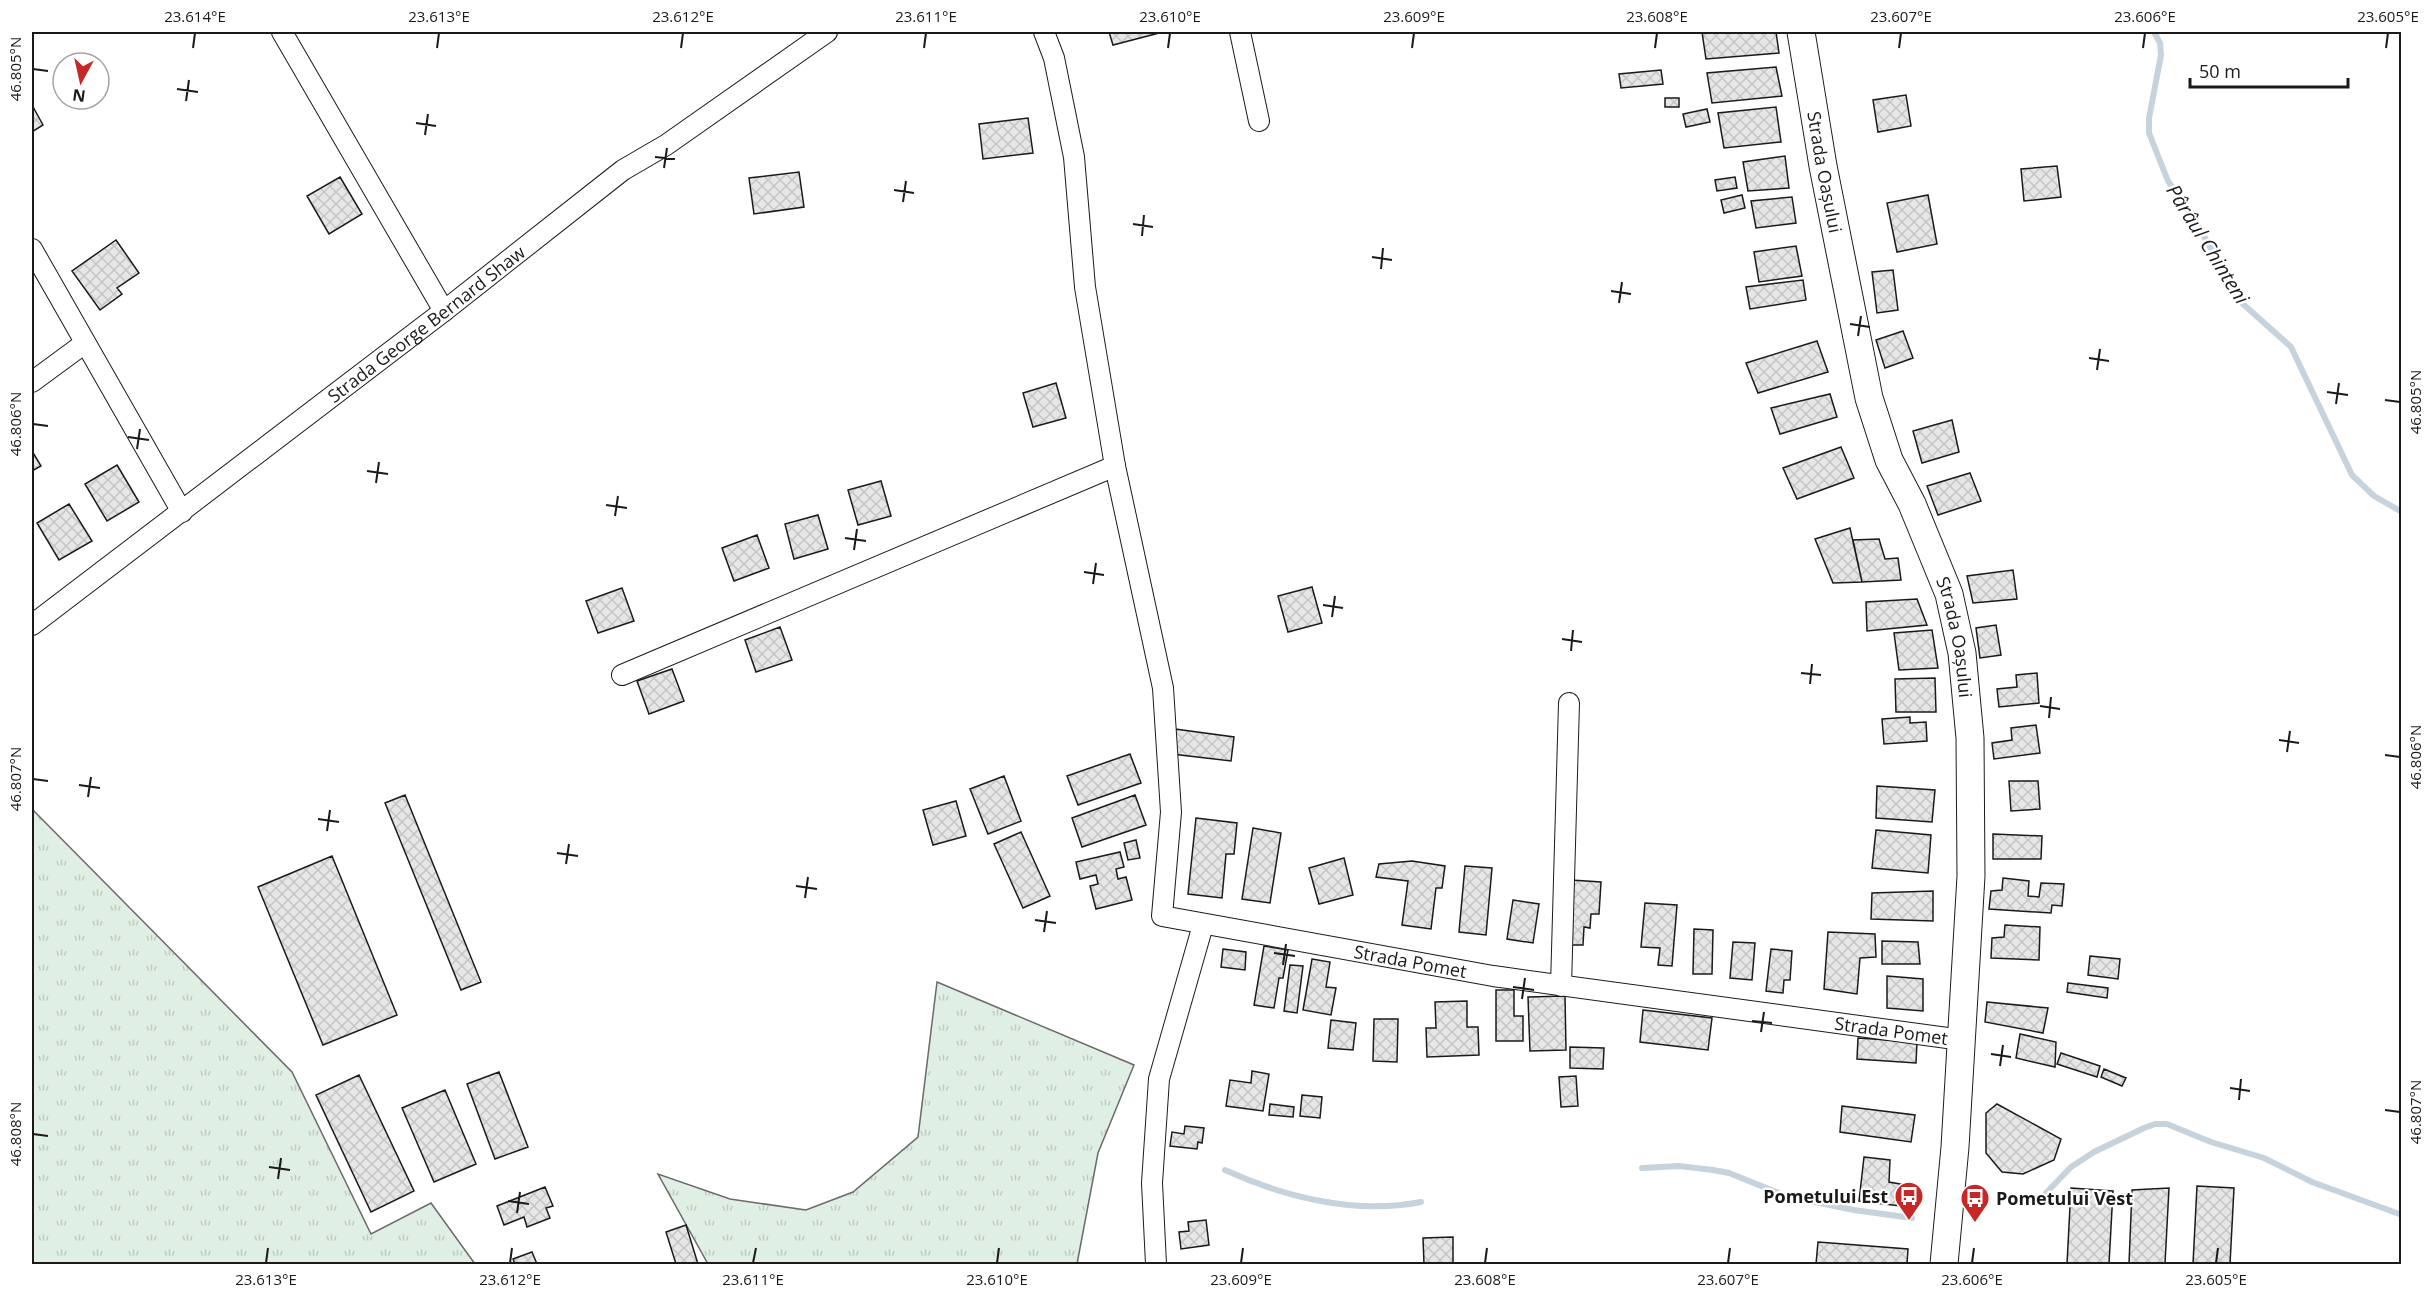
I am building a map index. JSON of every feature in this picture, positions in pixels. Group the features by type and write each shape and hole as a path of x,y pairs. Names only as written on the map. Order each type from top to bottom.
{"main road":[{"name":"Strada Oașului","path":"1801,32 1823,166 1869,398 1889,460 1912,504 1948,594 1962,653 1970,738 1971,865 1962,1040 1944,1264"}],"street":[{"path":"282,32 444,311"},
{"name":"Strada George Bernard Shaw","path":"32,625 444,311 623,170 666,145 827,32"},
{"path":"622,675 1115,466 1085,286 1074,157 1053,57 1044,32"},
{"path":"1240,32 1259,121"},
{"path":"32,249 182,512"},
{"path":"32,382 85,344"},
{"name":"Strada Pomet","path":"1115,466 1163,688 1171,812 1162,916 1493,976 1962,1040"},
{"path":"1562,986 1569,704"},
{"path":"1156,1264 1152,1183 1159,1079 1203,925"}],"green space":[{"path":"32,809 292,1072 371,1234 431,1203 475,1264 32,1264"},
{"path":"937,982 1134,1065 1098,1153 1077,1264 708,1264 658,1174 730,1199 806,1210 853,1192 918,1137"}],"building":[{"path":"1109,32 1163,32 1113,45"},
{"path":"1702,32 1776,32 1779,53 1706,59"},
{"path":"1776,67 1782,96 1712,103 1707,73"},
{"path":"1661,70 1663,84 1621,88 1619,74"},
{"path":"1906,95 1911,126 1878,132 1873,100"},
{"path":"1665,98 1679,98 1679,107 1665,107"},
{"path":"32,105 43,125 32,132"},
{"path":"1776,107 1781,142 1724,148 1718,113"},
{"path":"1707,109 1710,122 1686,127 1683,114"},
{"path":"1028,118 1033,153 983,159 979,124"},
{"path":"1785,156 1789,188 1748,191 1743,162"},
{"path":"2057,166 2061,197 2024,201 2021,169"},
{"path":"799,172 804,207 754,214 749,178"},
{"path":"340,177 362,214 329,234 307,196"},
{"path":"1735,177 1737,188 1717,191 1715,180"},
{"path":"1742,195 1745,208 1724,213 1721,200"},
{"path":"1928,195 1937,244 1897,252 1887,203"},
{"path":"1792,197 1796,223 1756,228 1751,201"},
{"path":"116,240 139,273 117,288 122,294 100,310 72,271"},
{"path":"1796,246 1802,276 1759,282 1754,252"},
{"path":"1893,270 1898,310 1877,313 1872,272"},
{"path":"1803,280 1806,300 1750,309 1746,287"},
{"path":"1903,331 1913,358 1885,368 1876,340"},
{"path":"1817,341 1828,372 1758,393 1746,363"},
{"path":"1056,383 1066,418 1033,427 1023,393"},
{"path":"1830,394 1837,417 1780,434 1771,408"},
{"path":"1952,420 1959,452 1922,463 1913,431"},
{"path":"1841,447 1854,478 1797,499 1783,468"},
{"path":"32,451 41,466 32,471"},
{"path":"117,465 139,502 107,521 85,484"},
{"path":"1970,473 1981,501 1938,515 1927,486"},
{"path":"881,481 891,516 858,525 848,490"},
{"path":"69,504 92,541 59,560 37,523"},
{"path":"818,515 828,549 794,559 785,524"},
{"path":"1850,528 1862,582 1833,583 1815,539"},
{"path":"757,535 769,568 734,581 722,548"},
{"path":"1879,539 1885,559 1898,558 1901,580 1862,582 1853,540"},
{"path":"2013,570 2017,599 1973,603 1967,576"},
{"path":"1312,587 1322,623 1288,632 1278,596"},
{"path":"622,588 634,621 598,633 586,601"},
{"path":"1917,599 1927,625 1867,631 1866,602"},
{"path":"1996,625 2001,655 1980,658 1976,628"},
{"path":"780,627 792,660 756,672 745,640"},
{"path":"1932,630 1938,668 1899,670 1894,633"},
{"path":"672,669 684,701 649,714 637,681"},
{"path":"2037,673 2039,703 1999,707 1997,689 2017,687 2016,675"},
{"path":"1935,678 1936,712 1896,712 1895,679"},
{"path":"1910,717 1910,723 1926,722 1927,741 1884,744 1882,719"},
{"path":"2036,725 2040,753 1994,759 1992,743 2012,740 2011,728"},
{"path":"1175,729 1234,737 1231,761 1172,754"},
{"path":"1130,754 1141,783 1078,805 1067,776"},
{"path":"1004,776 1021,821 988,834 970,789"},
{"path":"2009,781 2038,781 2040,809 2011,811"},
{"path":"1877,786 1935,790 1932,822 1876,818"},
{"path":"405,795 481,982 461,990 385,803"},
{"path":"1135,795 1146,825 1082,847 1072,818"},
{"path":"956,801 966,836 933,845 923,810"},
{"path":"1196,818 1237,823 1234,854 1226,854 1222,898 1188,894"},
{"path":"1253,828 1281,833 1270,903 1242,899"},
{"path":"1876,830 1931,835 1928,873 1872,868"},
{"path":"1021,832 1050,896 1023,908 994,844"},
{"path":"1993,834 2042,836 2041,859 1993,859"},
{"path":"1136,840 1140,858 1128,860 1124,843"},
{"path":"1120,852 1124,867 1116,869 1118,879 1126,877 1132,900 1096,909 1090,886 1098,884 1096,875 1080,879 1076,862"},
{"path":"332,856 397,1015 323,1045 258,887"},
{"path":"1344,858 1353,895 1319,904 1309,868"},
{"path":"1412,861 1445,866 1442,888 1436,888 1431,929 1402,925 1408,881 1376,877 1379,864"},
{"path":"1465,866 1492,868 1486,935 1459,932"},
{"path":"2003,878 2029,881 2028,896 2039,897 2041,883 2064,884 2062,906 2052,905 2051,913 1989,909 1991,891 2002,890"},
{"path":"1571,880 1601,882 1599,914 1591,914 1590,928 1584,927 1583,945 1567,945"},
{"path":"1933,891 1933,921 1871,919 1872,893"},
{"path":"1513,900 1539,904 1533,943 1507,939"},
{"path":"1645,903 1677,905 1672,966 1658,965 1660,948 1641,947"},
{"path":"2005,925 2040,927 2039,960 1991,958 1992,938 2004,937"},
{"path":"1694,929 1713,930 1712,974 1693,974"},
{"path":"1828,932 1875,934 1876,957 1860,958 1857,994 1824,989"},
{"path":"1882,941 1918,942 1920,964 1882,964"},
{"path":"1733,942 1755,943 1752,980 1730,978"},
{"path":"1264,946 1288,950 1283,978 1279,978 1274,1008 1254,1005"},
{"path":"1223,949 1246,952 1245,970 1221,967"},
{"path":"1771,949 1792,951 1790,980 1784,980 1783,993 1766,991"},
{"path":"2090,956 2120,959 2118,979 2088,975"},
{"path":"1312,959 1330,962 1326,987 1336,988 1331,1015 1303,1010"},
{"path":"1290,965 1303,966 1297,1013 1284,1011"},
{"path":"1887,976 1923,979 1923,1011 1887,1008"},
{"path":"2068,983 2108,988 2107,998 2067,992"},
{"path":"1496,990 1514,990 1514,1016 1523,1016 1523,1041 1496,1041"},
{"path":"1565,996 1566,1050 1530,1051 1528,997"},
{"path":"1467,1001 1467,1027 1478,1027 1479,1055 1427,1057 1426,1028 1436,1028 1435,1002"},
{"path":"1987,1002 2048,1008 2043,1033 1985,1022"},
{"path":"1643,1010 1712,1018 1708,1050 1640,1042"},
{"path":"1374,1019 1398,1019 1397,1062 1373,1061"},
{"path":"1331,1020 1356,1023 1353,1050 1328,1048"},
{"path":"2020,1034 2056,1042 2055,1067 2016,1058"},
{"path":"1858,1038 1917,1042 1916,1063 1857,1059"},
{"path":"1570,1047 1604,1048 1603,1069 1570,1068"},
{"path":"2061,1053 2100,1066 2097,1077 2057,1064"},
{"path":"2104,1069 2126,1078 2122,1086 2101,1077"},
{"path":"1252,1071 1269,1074 1263,1111 1226,1106 1230,1080 1251,1083"},
{"path":"499,1072 528,1147 495,1159 467,1084"},
{"path":"359,1075 414,1191 371,1212 316,1095"},
{"path":"1576,1076 1578,1106 1561,1107 1559,1077"},
{"path":"445,1090 476,1164 434,1182 402,1108"},
{"path":"1302,1095 1322,1097 1320,1118 1300,1116"},
{"path":"1270,1104 1294,1107 1293,1117 1269,1115"},
{"path":"1997,1104 2061,1139 2054,1160 2023,1174 2002,1172 1986,1153 1986,1113"},
{"path":"1842,1106 1915,1115 1911,1142 1840,1132"},
{"path":"1185,1126 1204,1128 1202,1143 1198,1142 1197,1149 1170,1146 1172,1132 1184,1134"},
{"path":"1864,1157 1890,1160 1889,1182 1912,1186 1909,1207 1859,1201"},
{"path":"2197,1186 2234,1188 2230,1264 2193,1264"},
{"path":"545,1187 553,1206 546,1208 550,1218 527,1227 524,1217 504,1225 497,1206"},
{"path":"2071,1188 2113,1191 2109,1264 2067,1264"},
{"path":"2169,1188 2165,1264 2129,1264 2132,1190"},
{"path":"1206,1220 1209,1245 1181,1249 1179,1232 1189,1231 1188,1222"},
{"path":"686,1225 698,1264 676,1264 666,1232"},
{"path":"1453,1237 1453,1264 1424,1264 1423,1238"},
{"path":"1818,1242 1908,1249 1907,1264 1816,1264"},
{"path":"532,1252 537,1264 515,1264 513,1259"}],"waterway":[{"name":"Pârâul Chinteni","path":"2154,32 2160,43 2161,55 2149,118 2149,133 2168,181 2190,212 2243,304 2291,347 2352,475 2374,496 2402,512"},
{"path":"2046,1193 2071,1167 2094,1152 2144,1128 2155,1124 2167,1124 2211,1142 2264,1158 2312,1182 2402,1215"},
{"path":"1642,1168 1679,1166 1713,1170 1729,1173 1786,1196 1854,1210 1912,1218"},
{"path":"1225,1170 1271,1188 1320,1201 1371,1206 1421,1202"}],"place":[{"name":"Pometului Est","path":"1909,1222"},
{"name":"Pometului Vest","path":"1975,1224"}]}
